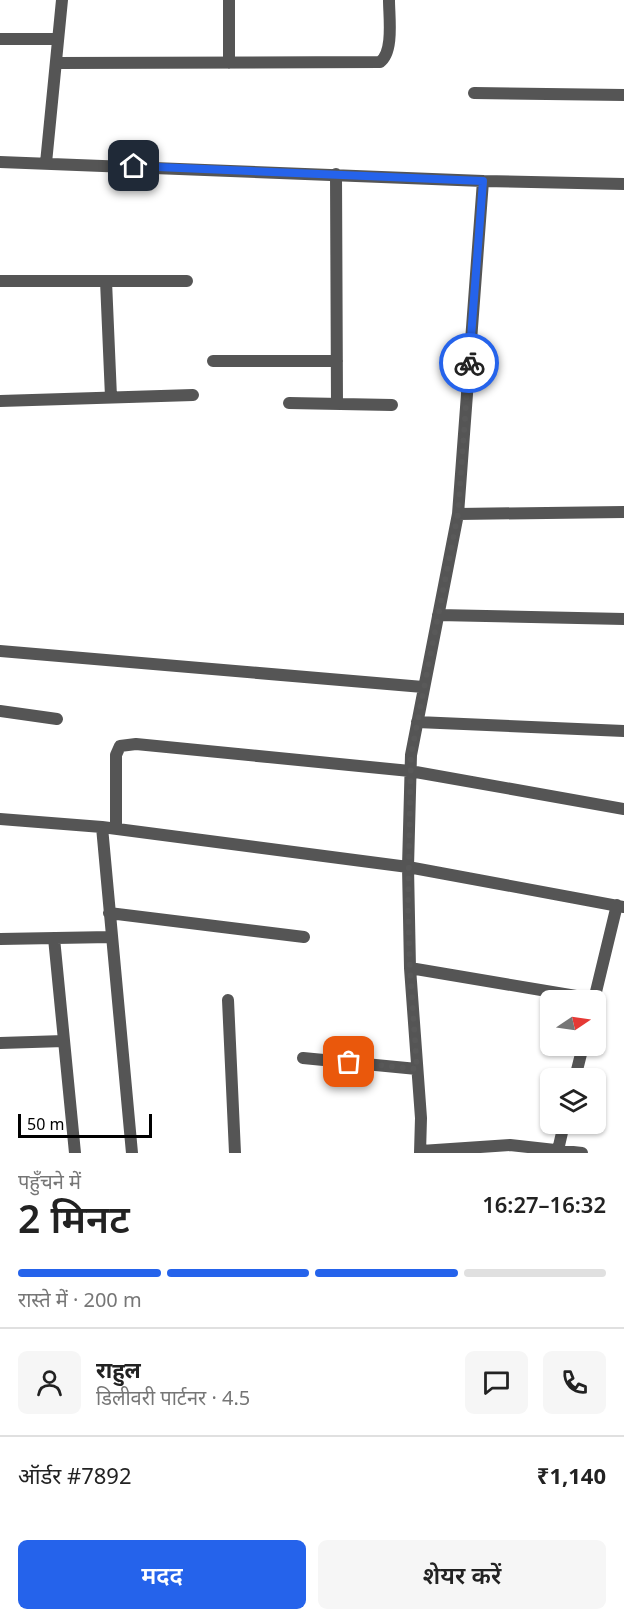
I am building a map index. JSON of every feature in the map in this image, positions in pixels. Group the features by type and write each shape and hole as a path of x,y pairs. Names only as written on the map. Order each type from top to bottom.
{"street":[{"path":"46,163 62,0"},
{"path":"229,0 229,63"},
{"path":"56,63 380,62 386,58 389,48 389,0"},
{"path":"0,39 58,39"},
{"path":"474,93 624,94"},
{"path":"0,162 483,181 624,184"},
{"path":"336,174 337,404"},
{"path":"483,181 458,514 411,755 408,867 410,968 421,1118 421,1152 510,1145 582,1153"},
{"path":"0,281 187,281"},
{"path":"106,281 111,398"},
{"path":"213,361 337,361"},
{"path":"0,401 193,395"},
{"path":"289,403 392,405"},
{"path":"458,514 624,512"},
{"path":"438,615 624,619"},
{"path":"0,651 423,687"},
{"path":"0,711 57,719"},
{"path":"417,722 624,731"},
{"path":"116,829 116,755 120,746 126,744 410,771 624,809"},
{"path":"0,819 102,827 408,867 620,906 597,990"},
{"path":"102,827 132,1153"},
{"path":"109,913 304,937"},
{"path":"0,939 111,937"},
{"path":"54,938 72,1153"},
{"path":"410,968 540,991"},
{"path":"228,1000 235,1153"},
{"path":"0,1042 64,1041"},
{"path":"303,1058 417,1069"},
{"path":"558,1150 562,1134"}],"way so far":[{"path":"349,1062 417,1069 408,908 411,755 458,514 469,363"}],"route":[{"path":"134,166 483,181 469,363"}]}
